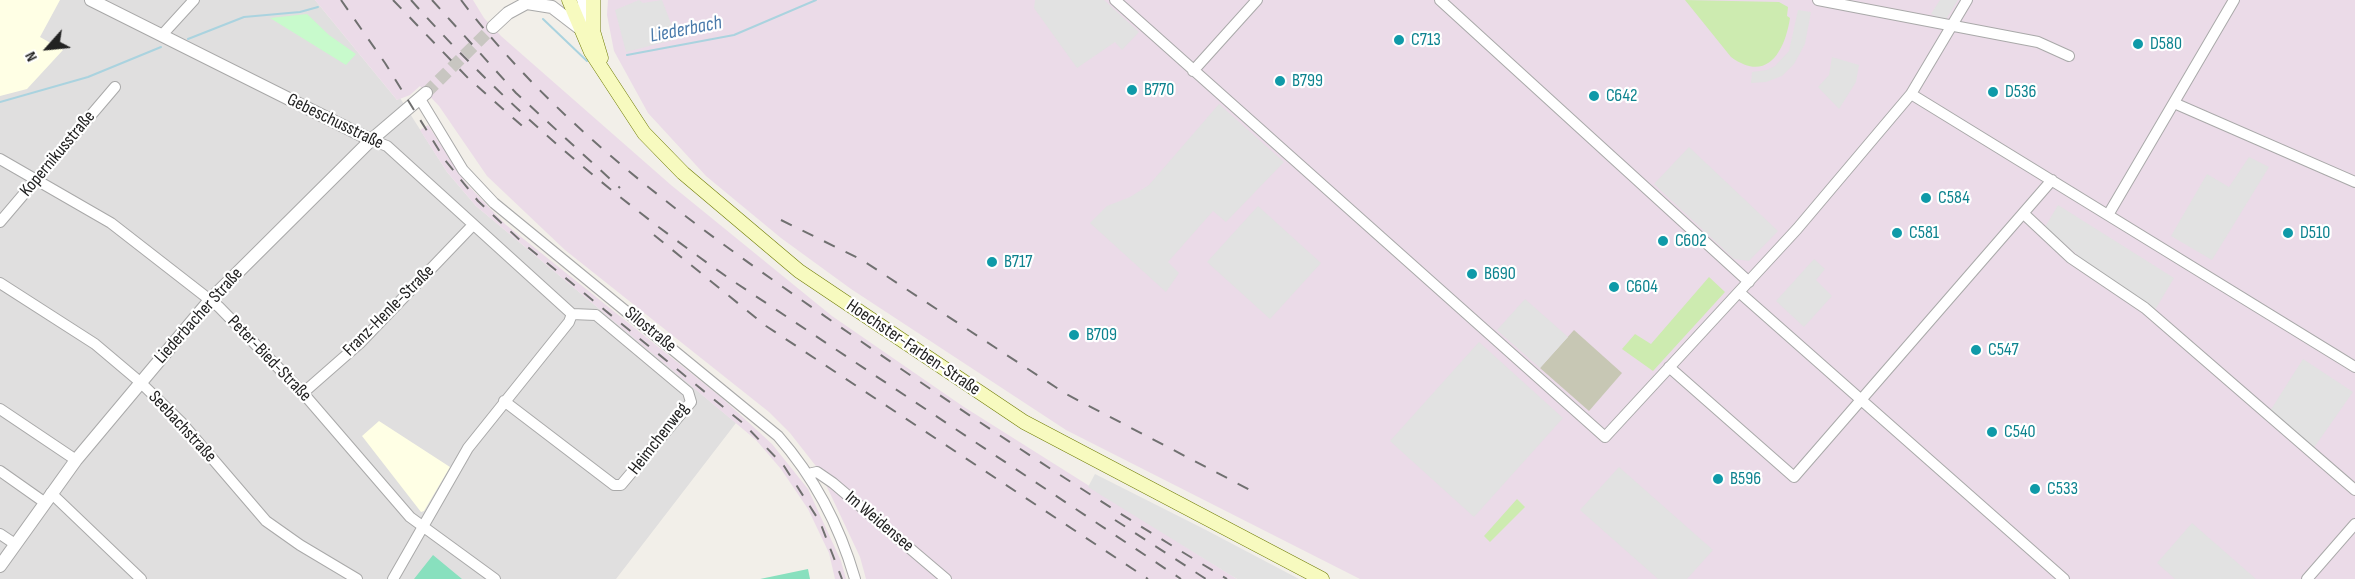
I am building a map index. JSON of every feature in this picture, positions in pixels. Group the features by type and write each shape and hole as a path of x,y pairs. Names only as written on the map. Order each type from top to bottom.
{"main road":[{"name":"Hoechster-Farben-Straße","path":"569,0 578,27 591,52 639,126 660,151 760,240 825,290 1057,441 1322,579"},
{"path":"592,0 593,31 608,77"}],"street":[{"name":"Gebeschusstraße","path":"92,0 387,146 472,226 572,314"},
{"path":"162,35 194,0"},
{"path":"582,0 585,20 598,50"},
{"path":"1116,0 1605,437 1749,282 1911,94 1967,0"},
{"path":"1193,71 1257,0"},
{"path":"1440,0 1749,282"},
{"path":"1818,0 1951,28 2038,42 2069,56"},
{"path":"2108,216 2234,0"},
{"path":"493,27 507,13 526,1"},
{"name":"Hoechster-Farben-Straße","path":"526,1 552,7 578,27"},
{"name":"Kopernikusstraße","path":"0,222 115,87"},
{"path":"1911,94 2355,367"},
{"name":"Liederbacher Straße","path":"0,566 76,460 210,300 371,140 423,96"},
{"name":"Silostraße","path":"423,96 464,170 494,203 761,420 794,454 808,474 843,545 855,579"},
{"path":"2174,103 2355,182"},
{"name":"Peter-Bied-Straße","path":"0,159 37,178 111,223 210,300 303,393 410,517 495,579"},
{"path":"1669,367 1794,477 2052,180"},
{"path":"2024,214 2071,258 2145,308 2355,490"},
{"name":"Franz-Henle-Straße","path":"303,393 375,328 472,226"},
{"name":"Seebachstraße","path":"0,283 95,344 140,382 181,422 266,521 300,546 357,579"},
{"path":"1739,292 2064,579"},
{"path":"393,579 468,448 569,322 572,314"},
{"name":"Heimchenweg","path":"504,401 614,485 621,485 691,402 688,392 596,315 572,314"},
{"path":"0,409 76,460"},
{"path":"0,471 48,498 141,579"},
{"name":"Im Weidensee","path":"808,474 817,472 832,483 946,579"},
{"path":"2307,579 2355,524"},
{"path":"0,534 15,544"}],"shaded area":[{"path":"0,0 315,0 397,100 400,98 447,172 476,206 736,423 616,579 0,579"},
{"path":"0,0 60,0 40,37 63,50 27,89 0,96"},
{"path":"315,0 473,0 484,18 501,36 671,185 832,316 964,407 1237,579 866,579 860,557 819,470 790,433 769,412 565,250 487,176 439,106 420,86 410,95 397,100"},
{"path":"608,0 2355,0 2355,579 1360,579 1066,430 851,289 781,238 706,176 648,113 614,51 607,15"},
{"path":"639,0 643,3 662,0 677,39 626,52 615,10"},
{"path":"1035,0 1104,0 1139,32 1122,50 1115,42 1077,68 1034,8"},
{"path":"1940,0 1958,0 1945,21 1931,14"},
{"path":"1798,10 1811,12 1805,44 1794,64 1782,76 1766,82 1751,83 1752,72 1767,70 1775,66 1789,51"},
{"path":"1832,57 1859,65 1856,82 1839,109 1818,87 1829,75"},
{"path":"1219,104 1284,162 1226,222 1213,211 1168,262 1179,273 1166,292 1090,223 1107,206 1130,197 1149,185"},
{"path":"428,125 465,182 505,224 722,398 772,444 808,489 841,561 846,579 835,579 829,553 808,509 781,469 756,440 476,206 447,172 420,130"},
{"path":"1689,147 1778,231 1749,261 1734,259 1654,184"},
{"path":"2249,157 2269,167 2212,260 2171,236 2207,174 2229,187"},
{"path":"2058,205 2174,278 2155,310 2087,263 2045,227"},
{"path":"1258,206 1321,263 1270,319 1207,262"},
{"path":"1814,259 1825,269 1816,280 1832,296 1804,327 1776,301"},
{"path":"1525,299 1568,337 1540,368 1497,330"},
{"path":"1574,330 1622,373 1589,411 1540,368"},
{"path":"1479,342 1563,418 1474,517 1390,441"},
{"path":"2303,359 2353,392 2313,449 2270,411"},
{"path":"379,421 450,467 424,511 421,512 362,436"},
{"path":"1619,467 1713,550 1687,579 1658,579 1580,510"},
{"path":"1095,474 1299,579 1237,579 1088,487"},
{"path":"2192,523 2256,579 2175,579 2157,563"}],"green space":[{"path":"1685,0 1779,2 1788,7 1787,16 1790,18 1779,52 1765,65 1755,67 1731,57"},
{"path":"307,14 329,35 356,54 346,65 270,18"},
{"path":"1709,277 1725,292 1653,371 1622,349 1635,334 1651,344"},
{"path":"1517,499 1525,507 1490,542 1484,536"},
{"path":"433,555 462,579 414,579"},
{"path":"808,569 810,579 760,579"}],"waterway":[{"name":"Liederbach","path":"627,55 734,35 816,0"},
{"name":"Liederbach","path":"188,39 244,17 300,12 318,7"},
{"name":"Liederbach","path":"543,19 587,61"},
{"name":"Liederbach","path":"0,102 88,77 161,47"}],"tunnel":[{"path":"426,93 493,27"}],"railway":[{"path":"341,0 385,63 445,160 478,201 524,244 744,424 784,466 820,522 842,579"},
{"path":"393,0 468,78 529,132"},
{"path":"411,0 484,77 523,114 644,216 730,279 1181,579"},
{"path":"432,0 516,93 620,188"},
{"path":"461,0 502,50 546,96 642,182 692,221 796,296 989,428 1083,490 1227,579"},
{"path":"781,220 862,260 1066,394 1252,491"},
{"path":"654,235 766,326 1148,579"},
{"path":"1115,520 1206,579"}],"place":[{"name":"C713","path":"1399,40"},
{"name":"D580","path":"2138,44"},
{"name":"B799","path":"1280,81"},
{"name":"B770","path":"1132,90"},
{"name":"D536","path":"1993,92"},
{"name":"C642","path":"1594,96"},
{"name":"C584","path":"1926,198"},
{"name":"C581","path":"1897,233"},
{"name":"D510","path":"2288,233"},
{"name":"C602","path":"1663,241"},
{"name":"B717","path":"992,262"},
{"name":"B690","path":"1472,274"},
{"name":"C604","path":"1614,287"},
{"name":"B709","path":"1074,335"},
{"name":"C547","path":"1976,350"},
{"name":"C540","path":"1992,432"},
{"name":"B596","path":"1718,479"},
{"name":"C533","path":"2035,489"}]}
